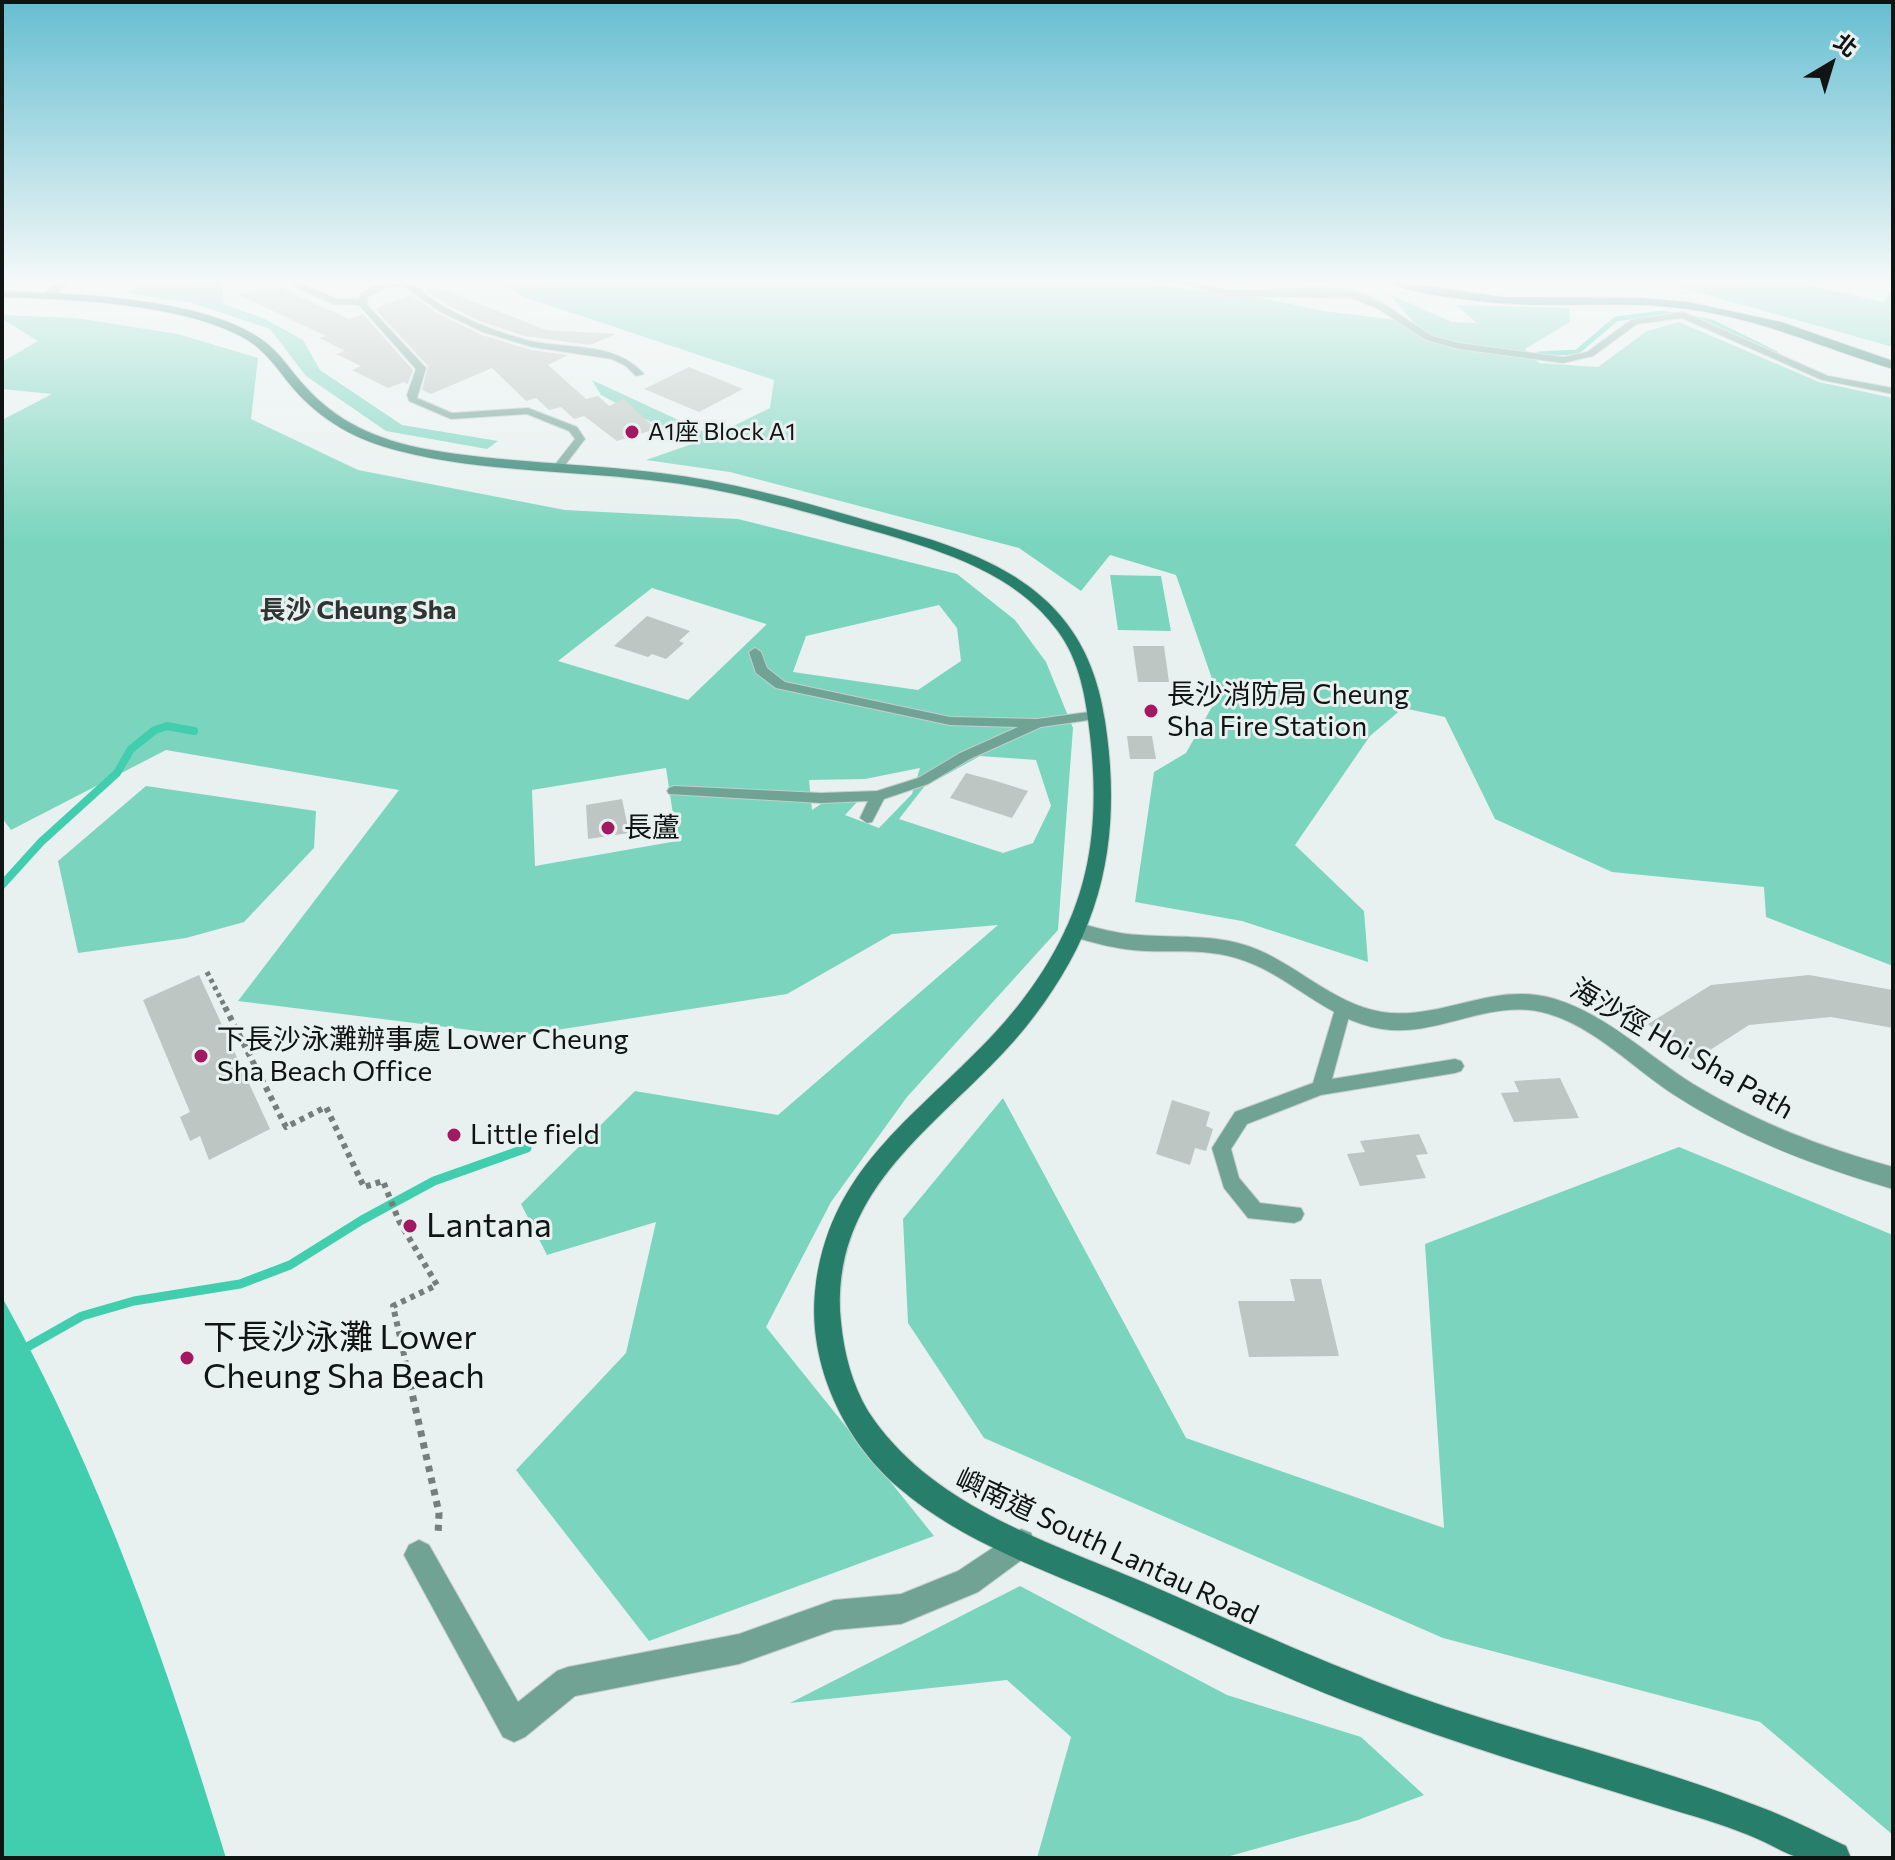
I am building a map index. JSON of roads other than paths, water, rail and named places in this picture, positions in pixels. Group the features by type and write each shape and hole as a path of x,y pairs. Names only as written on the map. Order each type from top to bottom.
{"main road":[{"name":"嶼南道 South Lantau Road","path":"284,368 328,416 353,432 377,441 440,456 664,477 746,491 903,535 966,557 1023,588 1062,626 1083,664 1096,715 1104,791 1103,839 1090,892 1075,930 1026,1011 977,1065 897,1140 862,1182 842,1222 829,1275 828,1320 834,1358 853,1410 887,1460 924,1492 1021,1543 1353,1689 1720,1808 1778,1830 1834,1858"}],"street":[{"name":"海沙徑 Hoi Sha Path","path":"1075,930 1127,942 1197,943 1246,953 1270,963 1343,1009 1363,1017 1403,1022 1506,1001 1533,1002 1561,1009 1580,1017 1687,1091 1727,1114 1816,1154 1893,1178"},
{"path":"419,1555 514,1726 568,1682 739,1649 834,1615 901,1609 968,1582 1021,1543"}],"lane":[{"path":"420,368 421,377 411,393 412,399 446,416 523,410 573,429 580,439 558,467"},
{"path":"635,368 639,374"},
{"path":"1799,368 1846,383 1893,391"},
{"path":"755,652 761,670 770,678 794,689 950,721 1037,723 1096,715"},
{"path":"674,791 821,798 878,796 923,781 965,756 1037,723"},
{"path":"867,818 878,796"},
{"path":"1321,1088 1343,1009"},
{"path":"1294,1214 1255,1212 1231,1182 1221,1148 1241,1118 1321,1088 1455,1066"}],"waterway":[{"path":"2,885 41,842 117,773 131,749 155,730 167,726 194,731"},
{"path":"29,1346 82,1316 134,1301 240,1284 290,1265 362,1220 434,1181 527,1148"}],"place":[{"name":"A1座 Block A1","path":"632,432"},
{"name":"長沙消防局 Cheung Sha Fire Station","path":"1151,711"},
{"name":"長蘆","path":"608,828"},
{"name":"下長沙泳灘辦事處 Lower Cheung Sha Beach Office","path":"201,1056"},
{"name":"Little field","path":"454,1135"},
{"name":"Lantana","path":"410,1226"},
{"name":"下長沙泳灘 Lower Cheung Sha Beach","path":"187,1358"}],"district":[{"name":"長沙 Cheung Sha","path":"358,610"}]}
